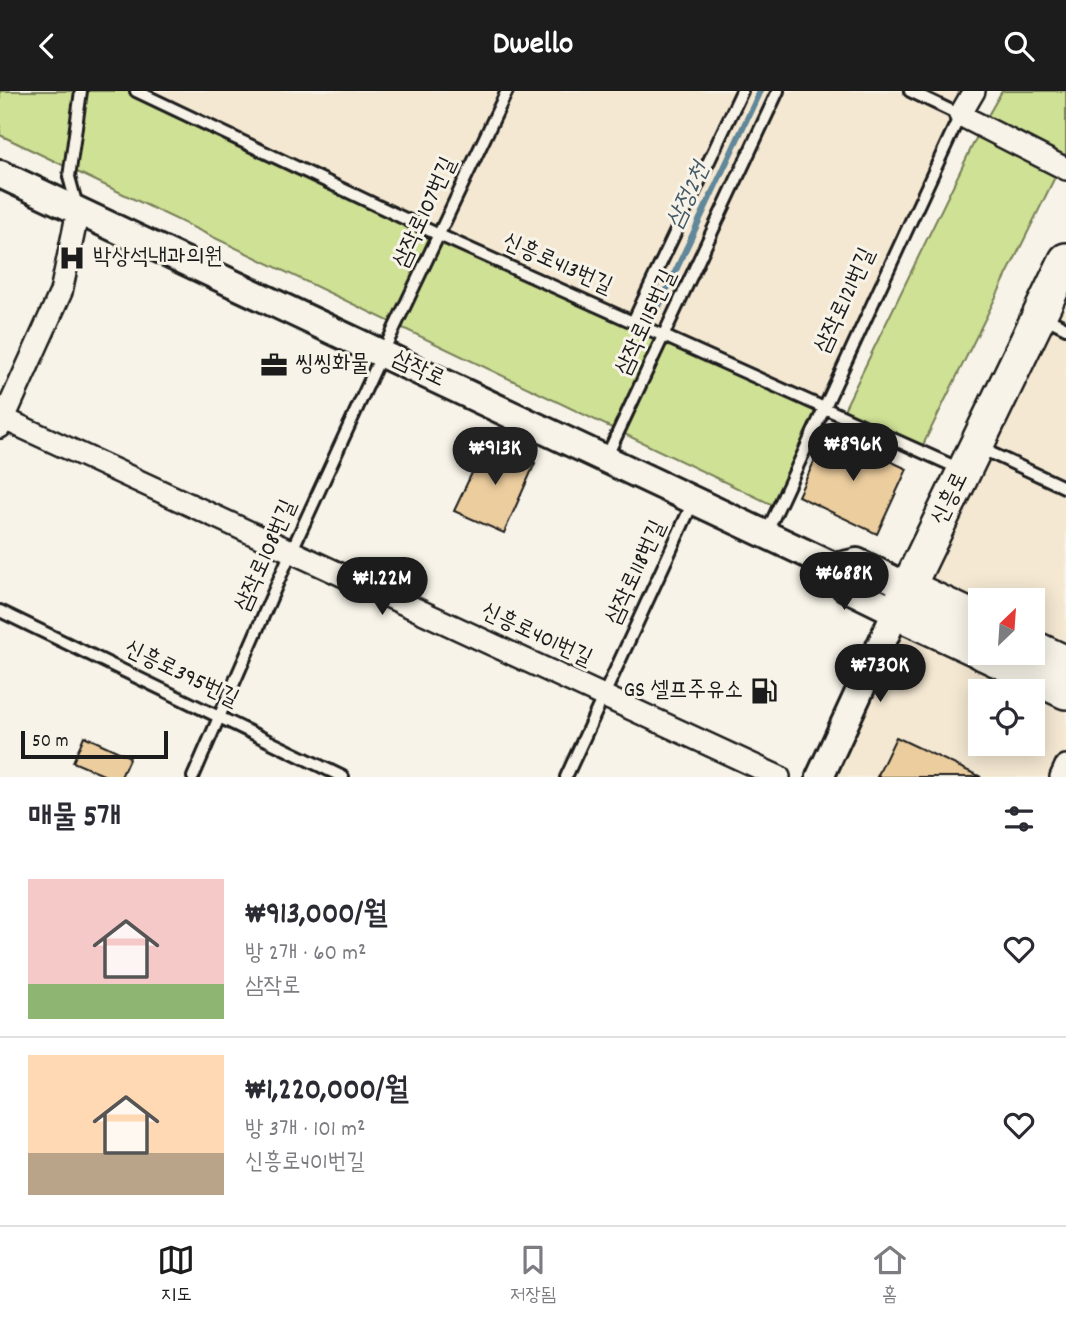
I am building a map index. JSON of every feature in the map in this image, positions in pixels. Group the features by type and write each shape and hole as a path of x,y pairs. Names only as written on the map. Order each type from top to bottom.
{"main road":[{"name":"신흥로","path":"902,599 970,459 1053,321 1066,260"},
{"name":"삼작로","path":"902,599 968,618"},
{"name":"삼작로","path":"902,599 968,643"},
{"path":"1045,653 1066,663"},
{"name":"삼작로","path":"1009,665 1066,692"}],"street":[{"name":"삼작로121번길","path":"960,115 974,91"},
{"path":"960,115 1066,169"},
{"name":"삼작로","path":"0,174 835,567 857,562 902,599"},
{"path":"1,421 61,292 78,211"},
{"name":"신흥로401번길","path":"1,421 779,777"},
{"name":"신흥로","path":"820,777 902,599"},
{"path":"1061,777 1066,766"}],"lane":[{"path":"78,211 69,177 81,91"},
{"name":"신흥로413번길","path":"136,91 439,235 825,409 970,459 1066,488"},
{"name":"삼작로107번길","path":"382,353 507,91"},
{"name":"삼작로115번길","path":"633,323 742,91"},
{"name":"삼작로115번길","path":"606,458 778,91"},
{"path":"910,91 960,115"},
{"name":"삼작로121번길","path":"766,534 960,115"},
{"name":"삼작로108번길","path":"193,777 382,353"},
{"name":"삼작로118번길","path":"566,777 694,500"},
{"name":"신흥로395번길","path":"0,611 344,777"}],"shaded area":[{"path":"142,91 976,91 825,409"},
{"path":"1066,260 1066,777 820,777"}],"green space":[{"path":"0,91 134,91 825,409 779,508 0,135"},
{"path":"1002,91 1066,91 1066,162 1054,179 920,451 841,416 982,126"}],"building":[{"path":"828,432 907,469 877,534 798,496"},
{"path":"487,441 535,463 504,533 454,511"},
{"path":"84,736 130,757 121,777 108,777 73,762"},
{"path":"896,737 981,777 877,777"}],"waterway":[{"name":"삼정2천","path":"654,317 760,91"}],"place":[{"name":"박상석내과의원","path":"72,258"},
{"name":"씽씽화물","path":"274,365"},
{"name":"GS 셀프주유소","path":"764,691"}]}
